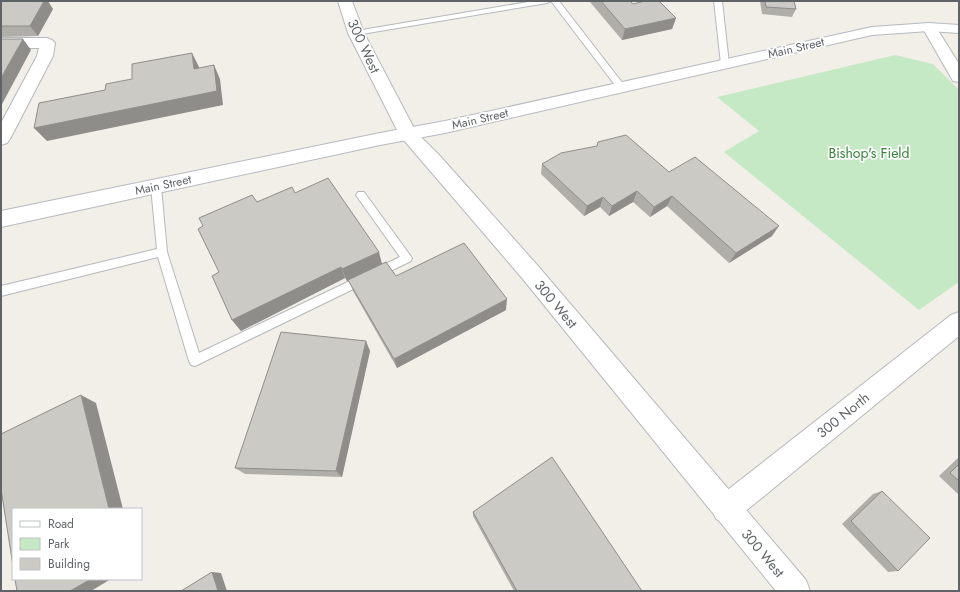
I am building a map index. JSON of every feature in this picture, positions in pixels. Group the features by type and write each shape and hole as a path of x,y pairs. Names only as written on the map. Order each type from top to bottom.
{"street":[{"name":"300 West","path":"345,1 356,34 408,134 434,160 530,272 794,591"},
{"name":"Main Street","path":"1,219 408,134 445,128 872,31 929,26 959,29"},
{"path":"929,26 959,77"},
{"path":"1,43 47,43 45,56 1,138"},
{"name":"300 North","path":"726,509 959,322"}],"lane":[{"path":"356,34 547,1"},
{"path":"555,1 621,87"},
{"path":"718,1 725,64"},
{"path":"156,187 162,252 195,361 407,258 361,196"},
{"path":"1,291 162,252"}],"green space":[{"name":"Bishop's Field","path":"895,55 933,64 959,90 959,282 919,310 724,152 759,131 717,97"}],"building":[{"path":"1,1 44,1 30,26 1,26"},
{"path":"601,1 630,1 633,4 645,1 659,1 676,18 625,29"},
{"path":"765,1 794,1 796,9 766,7"},
{"path":"1,39 23,39 1,78"},
{"path":"192,53 194,69 214,65 217,91 34,128 39,103 105,90 106,84 132,79 132,64"},
{"path":"626,135 669,172 695,157 779,226 736,253 672,196 654,207 637,191 612,206 603,197 587,206 542,164 561,153 597,146 598,142"},
{"path":"328,178 379,252 342,269 341,267 232,320 212,276 219,272 198,229 203,226 199,218 252,195 257,202 292,187 295,193"},
{"path":"464,243 507,299 394,359 348,280 386,262 396,276"},
{"path":"281,332 366,341 336,471 235,468"},
{"path":"81,395 109,508 12,508 12,560 1,489 1,434"},
{"path":"552,457 642,591 517,591 473,512"},
{"path":"959,464 959,481 950,473"},
{"path":"882,491 930,538 898,571 851,521"},
{"path":"212,572 218,591 181,591"},
{"path":"15,580 89,580 70,591 17,591"}]}
